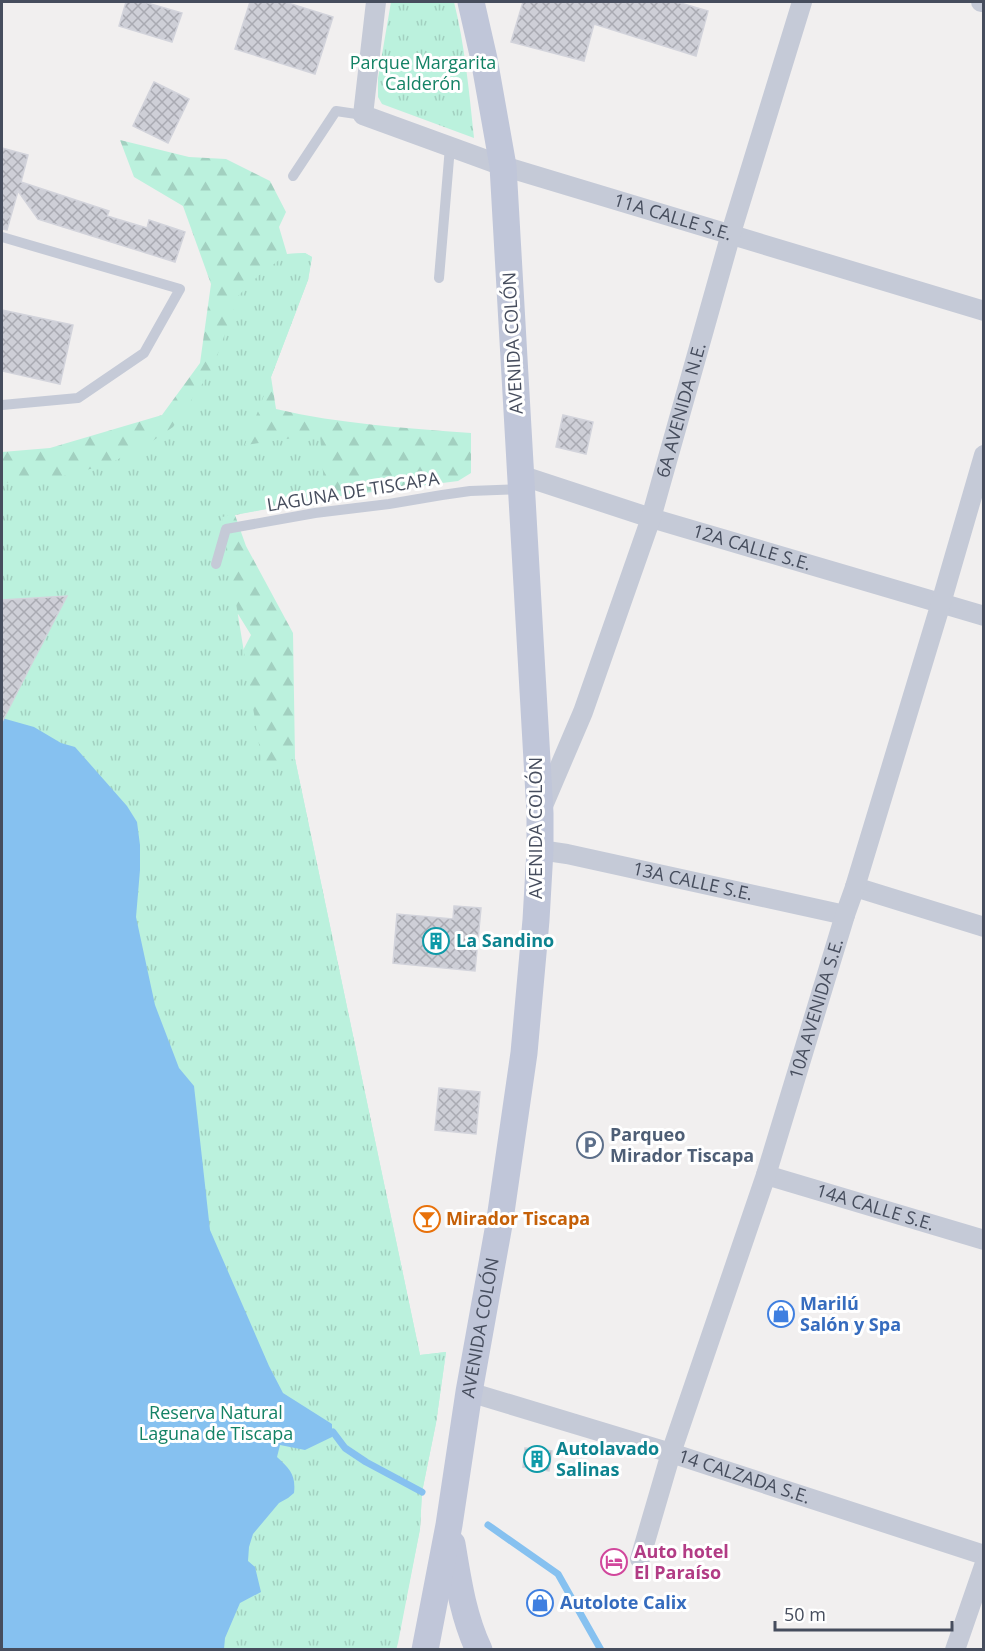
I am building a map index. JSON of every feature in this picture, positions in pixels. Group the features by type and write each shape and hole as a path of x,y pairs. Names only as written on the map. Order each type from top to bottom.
{"main road":[{"name":"AVENIDA COLÓN","path":"424,1650 449,1525 469,1392 500,1219 524,1053 540,850 540,813 503,166 484,59 471,2"},
{"path":"449,1525 459,1592 479,1650"}],"street":[{"path":"363,115 376,2"},
{"name":"6A AVENIDA N.E.","path":"540,813 583,712 651,518 730,235 802,2"},
{"name":"11A CALLE S.E.","path":"363,115 503,166 984,311"},
{"name":"10A AVENIDA S.E.","path":"640,1559 671,1453 766,1175 984,455"},
{"name":"12A CALLE S.E.","path":"521,482 984,616"},
{"name":"13A CALLE S.E.","path":"540,850 845,915"},
{"path":"855,887 984,927"},
{"name":"14A CALLE S.E.","path":"766,1175 984,1240"},
{"name":"14 CALZADA S.E.","path":"469,1392 671,1453 984,1555"},
{"path":"955,1650 984,1566"}],"lane":[{"path":"293,176 336,111 363,115"},
{"path":"439,278 450,147"},
{"path":"2,237 180,289 144,353 78,398 2,405"},
{"name":"LAGUNA DE TISCAPA","path":"216,564 226,529 521,482"}],"green space":[{"name":"Parque Margarita Calderón","path":"391,2 454,2 464,52 474,138 382,104 378,97 378,78"},
{"path":"120,140 189,157 226,159 270,181 286,212 279,227 287,254 305,253 312,257 308,280 271,377 276,409 348,422 471,433 471,473 458,481 325,498 235,515 246,546 293,633 295,759 420,1355 446,1352 436,1423 422,1492 420,1529 396,1649 228,679 251,635 238,614 2,600 2,452 50,448 162,415 200,363 211,284 183,206 134,177"},
{"name":"Reserva Natural Laguna de Tiscapa","path":"305,253 312,257 308,280 245,445 320,434 325,498 222,517 262,763 295,759 420,1355 446,1352 436,1423 422,1492 420,1529 398,1643 396,1650 2,1650 2,483 52,479 109,464 173,427 213,368 238,296 258,276 287,254"}],"water":[{"path":"2,718 34,727 61,743 75,747 127,806 137,822 140,870 136,917 155,1005 179,1068 194,1086 210,1230 283,1393 332,1424 332,1437 305,1450 280,1445 277,1457 291,1473 294,1493 279,1503 253,1534 248,1561 255,1567 261,1592 240,1603 225,1638 224,1649 2,1649"}],"building":[{"path":"126,2 144,2 182,13 172,42 119,26"},
{"path":"250,2 285,2 333,17 315,74 235,49"},
{"path":"523,2 677,2 708,11 696,56 594,24 584,61 511,42"},
{"path":"154,82 189,99 168,143 133,126"},
{"path":"2,148 28,155 21,182 109,211 107,216 147,228 149,220 185,232 175,262 38,219 18,191 7,230 2,229"},
{"path":"2,310 73,325 60,384 2,371"},
{"path":"563,415 593,422 586,454 556,447"},
{"path":"67,596 30,667 2,722 2,600"},
{"name":"La Sandino","path":"454,906 481,908 475,971 393,963 397,914 453,919"},
{"path":"439,1088 480,1092 476,1134 435,1130"},
{"name":"Autolavado Salinas","path":"525,1448 552,1451 549,1471 523,1467"}],"waterway":[{"path":"333,1432 345,1448 422,1492"},
{"path":"488,1525 558,1574 601,1650"}],"place":[{"name":"La Sandino","path":"436,941"},
{"name":"Parqueo Mirador Tiscapa","path":"590,1145"},
{"name":"Mirador Tiscapa","path":"427,1219"},
{"name":"Marilú Salón y Spa","path":"781,1314"},
{"name":"Autolavado Salinas","path":"537,1459"},
{"name":"Auto hotel El Paraíso","path":"614,1562"},
{"name":"Autolote Calix","path":"540,1603"}]}
